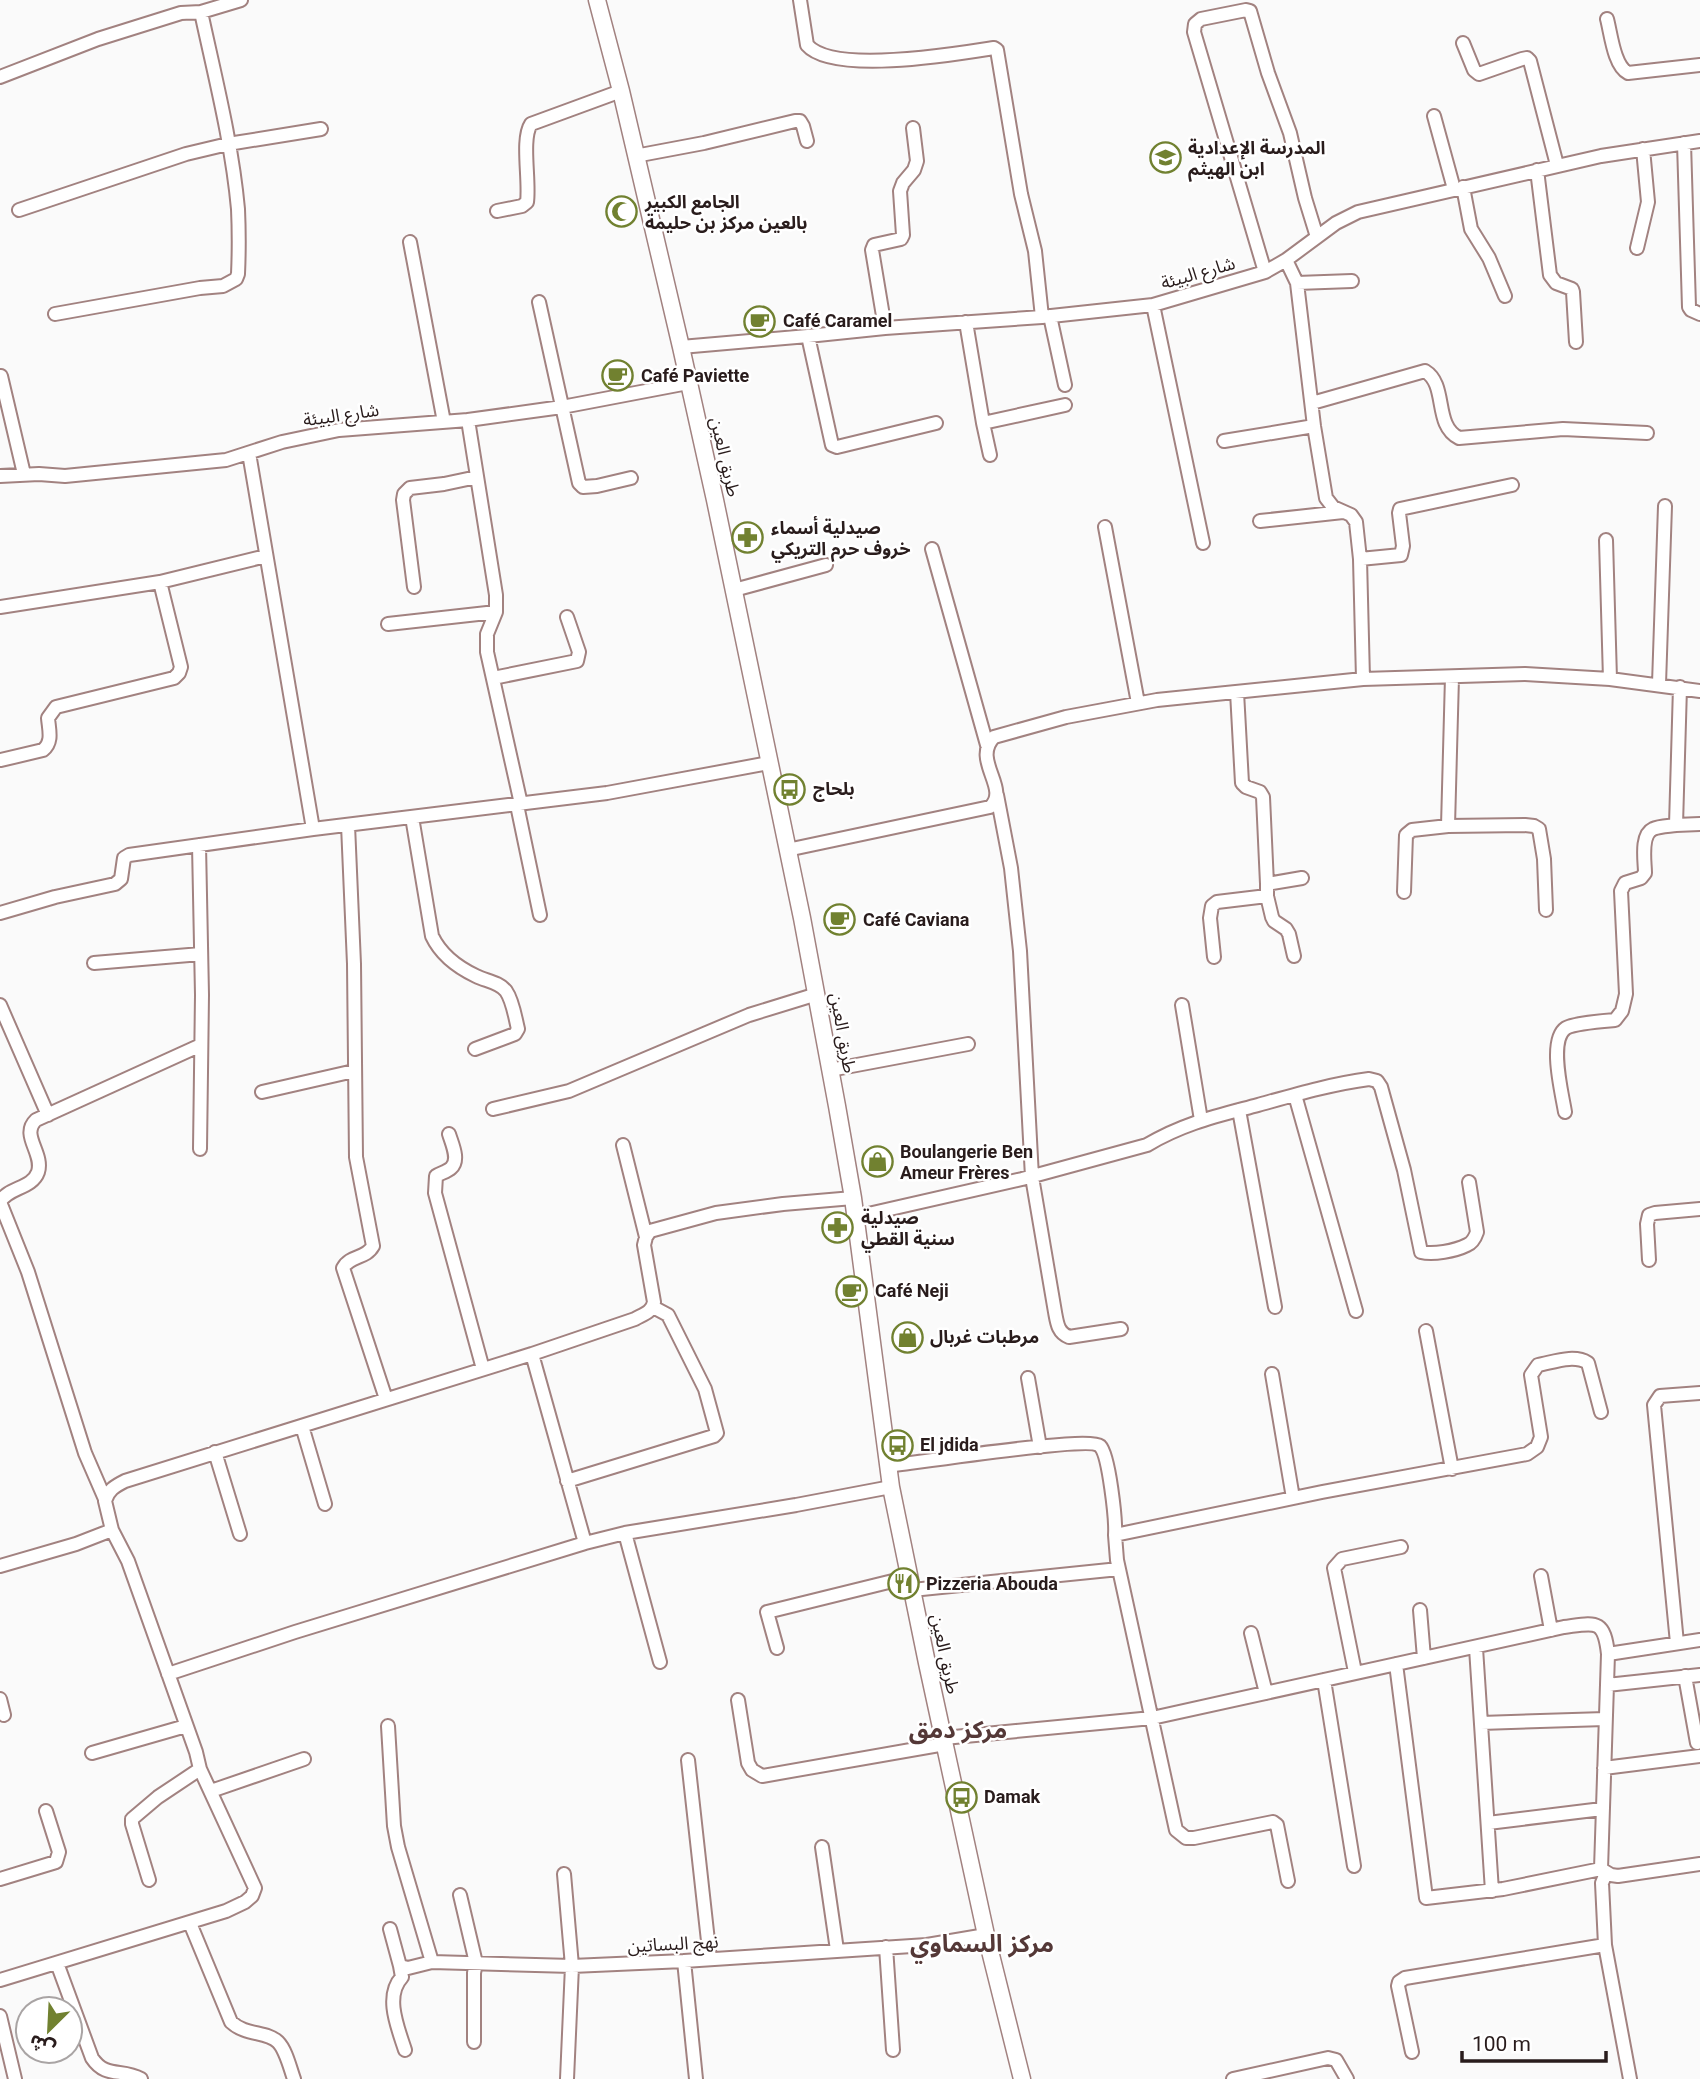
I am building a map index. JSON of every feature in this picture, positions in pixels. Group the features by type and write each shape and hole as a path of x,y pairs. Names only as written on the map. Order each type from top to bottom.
{"main road":[{"name":"طريق العين","path":"597,0 681,347 817,994 853,1198 891,1487 986,1936 1022,2079"}],"street":[{"path":"0,77 99,39 181,13 201,12 241,0"},
{"path":"800,0 807,45 818,54 894,61 994,48 997,50 1021,194 1035,251 1046,316 1065,386"},
{"path":"1265,272 1194,32 1195,24 1201,19 1250,11 1290,134 1317,237"},
{"path":"55,314 223,286 236,279 239,274 238,219 228,144 201,12"},
{"path":"1607,19 1619,65 1628,73 1700,65"},
{"path":"1463,43 1474,70 1479,74 1522,59 1527,58 1530,61 1557,165"},
{"path":"497,211 522,206 527,202 527,132 531,124 621,91"},
{"path":"1434,116 1471,229 1489,258 1505,296"},
{"path":"635,156 795,121 800,121 807,141"},
{"path":"885,328 872,250 874,245 901,239 903,235 900,191 917,161 913,128"},
{"path":"19,210 186,153 321,129"},
{"name":"شارع البيئة","path":"681,347 1153,305 1265,272 1346,217 1358,212 1557,165 1700,141"},
{"path":"1684,143 1689,307 1700,314"},
{"path":"1637,248 1648,202 1643,149"},
{"path":"1537,170 1550,275 1552,280 1572,289 1576,342"},
{"path":"410,242 444,422"},
{"path":"1286,260 1297,283 1314,426 1326,498 1333,507 1351,515 1356,522 1360,559 1363,679"},
{"path":"1297,283 1352,281"},
{"path":"539,302 579,483 585,487 631,478"},
{"path":"1153,305 1203,543"},
{"path":"966,322 982,423 990,455"},
{"path":"808,336 832,445 837,447 936,424"},
{"path":"1312,403 1425,371 1434,379 1447,428 1459,438 1563,429 1647,433"},
{"path":"1,376 24,474"},
{"name":"شارع البيئة","path":"0,476 65,476 226,460 282,442 339,430 468,420 562,407 688,383"},
{"path":"982,423 1065,405"},
{"path":"468,420 496,595 496,612 487,634 487,652 540,915"},
{"path":"1224,441 1314,426"},
{"path":"249,453 313,830"},
{"path":"414,587 404,494 410,488 477,477"},
{"path":"1360,559 1401,555 1400,509 1512,485"},
{"path":"1659,684 1665,506"},
{"path":"1260,521 1343,512"},
{"path":"1105,527 1138,703"},
{"path":"1606,540 1610,679"},
{"path":"932,549 987,745 985,754 997,794 1011,868 1020,951 1032,1177 1059,1330 1069,1337 1121,1329"},
{"path":"0,607 160,582 266,556"},
{"path":"734,590 826,565"},
{"path":"0,759 43,751 50,741 48,718 56,707 174,678 179,673 181,667 160,582"},
{"path":"388,624 496,612"},
{"path":"493,678 577,661 579,652 567,617"},
{"path":"987,745 994,737 1066,717 1138,703 1363,679 1525,674 1610,679 1700,691"},
{"path":"1448,827 1452,677"},
{"path":"1676,825 1680,687"},
{"path":"1237,692 1242,783 1245,787 1260,792 1263,797 1267,890 1272,917 1289,934 1294,956"},
{"path":"0,913 115,884 121,879 124,858 129,855 607,793 769,763"},
{"path":"787,850 990,807 997,794"},
{"path":"412,817 432,936 436,945 446,958 504,989 509,995 518,1029 515,1034 475,1049"},
{"path":"1564,1112 1556,1050 1559,1036 1567,1027 1615,1020 1622,1011 1626,994 1621,891 1625,883 1641,878 1645,873 1645,842 1648,833 1652,829 1700,824"},
{"path":"348,825 354,964 356,1157 373,1246 367,1254 345,1263 342,1268 386,1399"},
{"path":"1404,892 1406,835 1412,830 1534,825 1539,829 1544,859 1546,910"},
{"path":"199,845 200,1149"},
{"path":"1214,957 1210,918 1212,906 1217,902 1267,890 1301,878"},
{"path":"94,963 201,954"},
{"path":"493,1109 569,1091 749,1015 817,994"},
{"path":"0,1005 48,1115"},
{"path":"1182,1005 1200,1120"},
{"path":"830,1070 968,1044"},
{"path":"0,1980 190,1923 245,1902 255,1892 200,1769 128,1561 112,1530 105,1499 85,1453 28,1272 6,1236 1,1207 1,1198 31,1182 37,1175 38,1156 30,1133 30,1127 36,1120 201,1045"},
{"path":"262,1092 354,1071"},
{"path":"855,1217 1032,1177 1147,1145 1162,1135 1200,1120 1295,1094 1364,1080 1379,1083 1404,1170 1421,1252 1429,1254 1468,1245 1474,1240 1478,1233 1469,1182"},
{"path":"1295,1094 1356,1311"},
{"path":"1239,1110 1275,1307"},
{"path":"449,1134 454,1166 436,1177 435,1193 483,1369"},
{"path":"622,1145 646,1237"},
{"path":"105,1499 113,1487 125,1481 635,1319 648,1312 654,1302 644,1245 650,1231 716,1213 853,1198"},
{"path":"1649,1260 1648,1215 1700,1209"},
{"path":"567,1480 715,1436 717,1433 705,1389 668,1315 653,1307"},
{"path":"1426,1331 1452,1469"},
{"path":"531,1354 585,1543"},
{"path":"1115,1535 1527,1454 1534,1451 1541,1437 1531,1375 1538,1365 1573,1359 1584,1360 1588,1363 1601,1412"},
{"path":"1272,1374 1293,1498"},
{"path":"1028,1378 1040,1447"},
{"path":"1677,1643 1654,1405 1660,1396 1700,1393"},
{"path":"302,1426 326,1504"},
{"path":"888,1466 1040,1447 1089,1444 1099,1446 1103,1452 1116,1517 1119,1569 1178,1833 1186,1838 1194,1838 1273,1822 1277,1825 1287,1881"},
{"path":"215,1452 240,1534"},
{"path":"168,1674 585,1543 625,1533 796,1506 891,1487"},
{"path":"0,1566 76,1544 112,1530"},
{"path":"625,1533 660,1662"},
{"path":"1355,1672 1334,1568 1342,1559 1401,1547"},
{"path":"777,1648 766,1612 910,1583 1119,1569"},
{"path":"1541,1576 1551,1630"},
{"path":"1420,1611 1423,1658"},
{"path":"738,1700 748,1763 752,1770 762,1776 945,1741 1152,1718 1564,1627 1593,1625 1605,1635 1608,1654 1602,1809 1605,1945 1630,2079"},
{"path":"1251,1633 1266,1693"},
{"path":"1608,1654 1700,1640"},
{"path":"1476,1648 1492,1891"},
{"path":"1396,1664 1426,1898 1492,1891 1603,1871 1618,1876 1700,1864"},
{"path":"1607,1685 1700,1675"},
{"path":"1604,1768 1699,1749 1685,1676"},
{"path":"1324,1680 1354,1866"},
{"path":"0,1699 4,1715"},
{"path":"1481,1723 1605,1719"},
{"path":"92,1753 186,1726"},
{"path":"388,1726 394,1826 432,1962"},
{"path":"211,1791 304,1759"},
{"path":"688,1760 710,1959"},
{"path":"149,1880 132,1819 158,1797 200,1769"},
{"path":"1488,1823 1602,1809"},
{"path":"0,1879 56,1862 59,1852 46,1811"},
{"path":"822,1847 837,1950"},
{"path":"564,1874 572,1966 567,2079"},
{"path":"460,1895 476,1963 474,2042"},
{"path":"190,1923 226,2015 231,2022 245,2031 280,2043 294,2079"},
{"path":"390,1929 402,1978 396,1984 393,2010 405,2050"},
{"name":"نهج البساتين","path":"400,1966 408,1968 432,1962 572,1966 684,1961 927,1945 986,1936"},
{"path":"1412,2052 1398,1986 1405,1978 1605,1945"},
{"path":"886,1947 893,2050"},
{"path":"684,1961 696,2079"},
{"path":"57,1963 97,2066 103,2070 131,2074 141,2079"},
{"path":"0,2016 15,2079"},
{"path":"1233,2079 1328,2057 1336,2060 1347,2079"}],"place":[{"name":"المدرسة الإعدادية ابن الهيثم","path":"1165,158"},
{"name":"الجامع الكبير بالعين مركز بن حليمة","path":"622,212"},
{"name":"Café Caramel","path":"760,321"},
{"name":"Café Paviette","path":"618,376"},
{"name":"صيدلية أسماء خروف حرم التريكي","path":"748,538"},
{"name":"بلحاج","path":"790,789"},
{"name":"Café Caviana","path":"840,920"},
{"name":"Boulangerie Ben Ameur Frères","path":"877,1162"},
{"name":"صيدلية سنية القطي","path":"838,1228"},
{"name":"Café Neji","path":"852,1291"},
{"name":"مرطبات غربال","path":"907,1337"},
{"name":"El jdida","path":"897,1445"},
{"name":"Pizzeria Abouda","path":"903,1584"},
{"name":"Damak","path":"961,1797"}],"district":[{"name":"مركز دمق","path":"958,1730"},
{"name":"مركز السماوي","path":"982,1944"}]}
